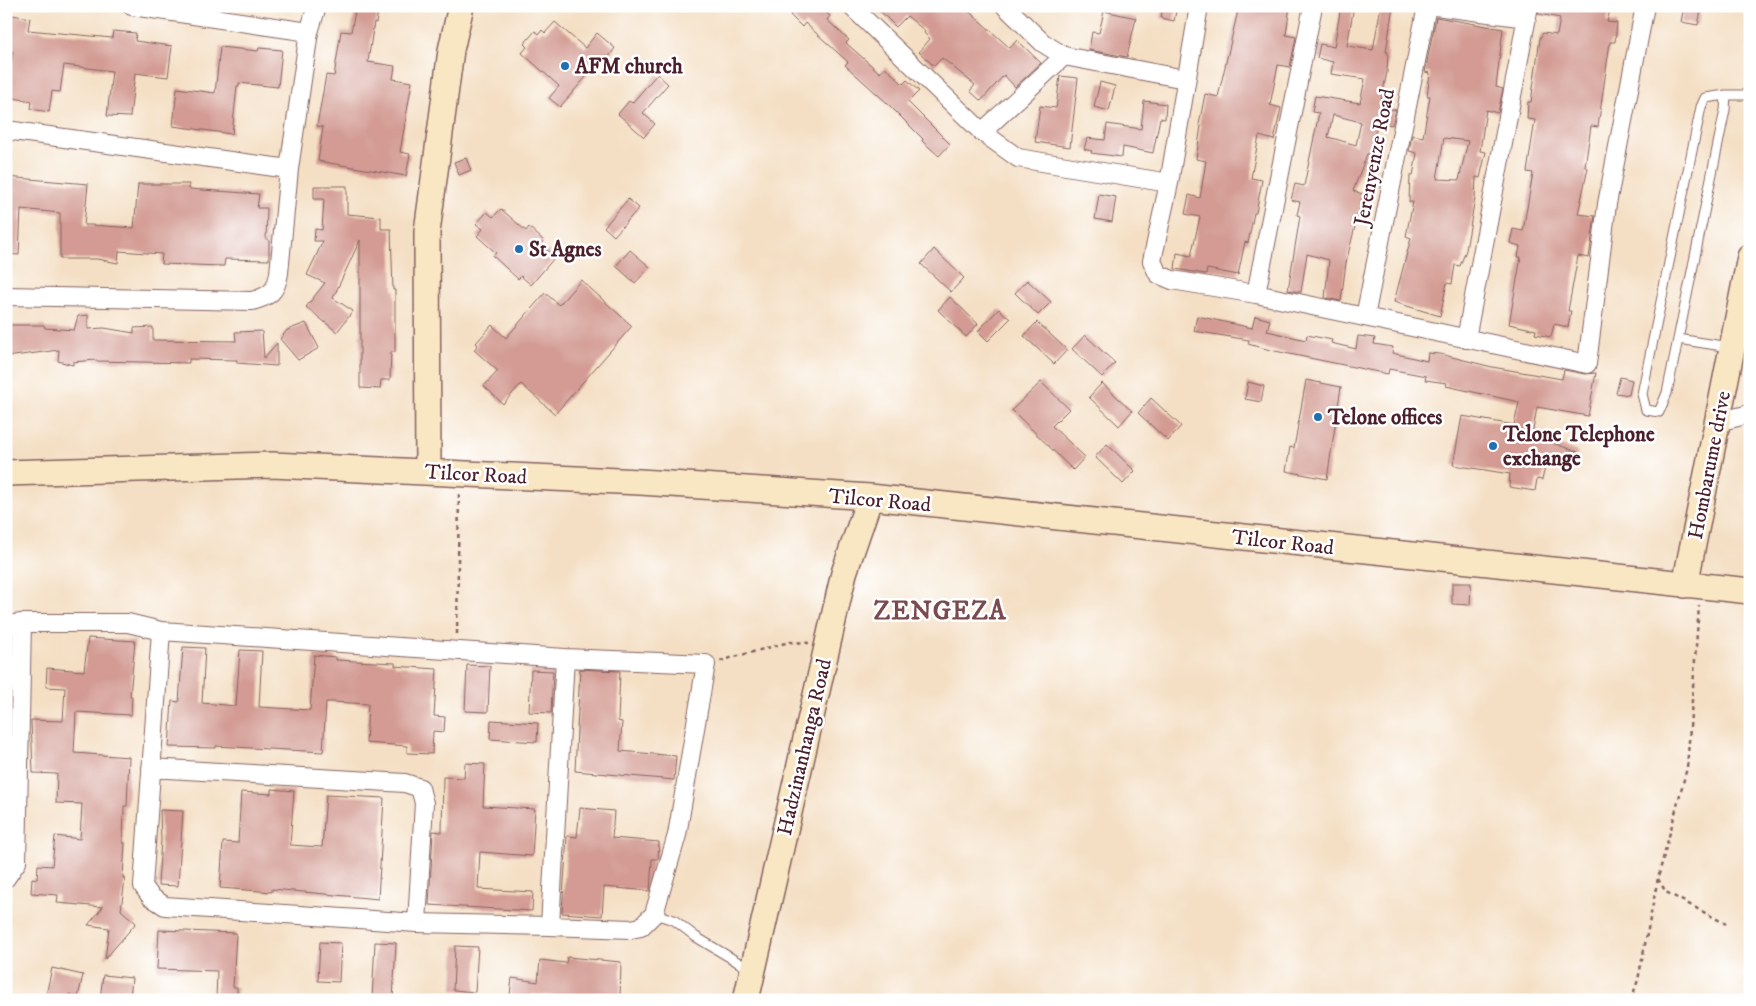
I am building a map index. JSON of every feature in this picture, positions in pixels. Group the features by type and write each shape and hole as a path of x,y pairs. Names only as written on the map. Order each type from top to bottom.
{"street":[{"path":"132,6 309,32"},
{"path":"6,296 252,301 268,296 276,288 279,273 289,169 309,32 317,6"},
{"path":"428,472 427,232 451,50 461,6"},
{"path":"851,6 982,132 1018,158 1169,183"},
{"path":"1005,6 1043,43 1064,56 1185,79"},
{"path":"1199,6 1185,79 1169,183 1152,261 1158,274 1172,280 1256,294 1588,364 1607,204 1645,6"},
{"path":"1256,294 1312,6"},
{"name":"Jerenyenze Road","path":"1365,317 1427,6"},
{"path":"1435,6 1528,12 1466,339"},
{"path":"982,132 1064,56"},
{"path":"6,130 289,169"},
{"name":"Hombarume drive","path":"1693,586 1717,422 1750,257"},
{"path":"1717,422 1750,414"},
{"name":"Tilcor Road","path":"6,473 272,465 640,482 870,498 1750,591"},
{"name":"Hadzinanhanga Road","path":"746,1000 844,573 870,498"},
{"path":"6,878 16,862 14,624 128,624 160,631 565,658 706,664 678,835 654,914 641,927 631,929 417,923 164,906 151,897 143,886 160,631"},
{"path":"550,926 565,658"},
{"path":"151,768 405,783 420,788 424,803 417,923"}],"lane":[{"path":"1726,95 1725,110 1665,402 1659,412 1652,412 1646,410 1642,394 1701,107 1706,98 1726,95 1750,95"},
{"path":"1678,339 1732,348"},
{"path":"654,914 674,920 696,938 753,971"}],"path":[{"path":"456,651 460,473"},
{"path":"1631,1000 1638,980 1658,878 1687,768 1693,586"},
{"path":"706,664 790,642 828,644"},
{"path":"1658,878 1666,892 1726,924"}],"building":[{"path":"356,6 379,6 376,23 374,22 368,62 395,66 393,79 412,82 400,152 410,154 406,176 318,161 323,127 317,126 326,75 334,76 341,31 351,32"},
{"path":"797,6 819,6 830,16 827,20 849,40 846,43 880,73 885,67 903,84 907,80 919,91 908,102 950,144 939,156 922,141 923,139 886,102 845,65 848,62 805,23 802,27 790,15"},
{"path":"875,6 963,6 1010,48 1017,40 1041,63 1015,87 1004,75 981,101 970,91 975,85 942,58 934,66 919,52 930,39 924,33 925,31 907,16 896,27"},
{"path":"1163,6 1177,6 1174,21 1161,18"},
{"path":"1239,6 1290,6 1286,35 1296,37 1290,67 1278,65 1270,105 1281,108 1274,140 1259,136 1251,178 1262,180 1256,213 1254,213 1248,243 1245,242 1238,275 1207,269 1206,274 1175,269 1177,253 1191,256 1200,217 1185,214 1189,195 1200,198 1206,161 1196,159 1201,126 1199,125 1205,94 1218,97"},
{"path":"1341,6 1354,6 1347,46 1373,50 1381,6 1393,6 1386,52 1388,52 1387,72 1380,106 1396,110 1392,125 1381,123 1380,126 1377,126 1370,154 1367,154 1353,191 1363,194 1346,263 1341,301 1325,298 1329,260 1307,254 1301,292 1288,290 1300,216 1297,215 1300,202 1291,200 1295,184 1304,186 1319,113 1312,112 1315,96 1360,103 1365,79 1331,74 1333,62 1317,58 1320,44 1334,47","holes":["1333,115 1361,122 1356,145 1328,137"]},
{"path":"1539,6 1611,6 1607,22 1617,23 1615,42 1610,42 1598,127 1591,126 1585,167 1588,168 1578,214 1595,216 1589,258 1578,256 1568,311 1571,311 1568,327 1554,324 1551,337 1535,334 1536,330 1509,324 1521,257 1518,257 1520,246 1510,243 1513,229 1523,231 1533,173 1527,172 1535,120 1527,119 1528,102 1531,102 1540,38 1543,33 1557,35 1560,18 1538,14"},
{"path":"1684,6 1702,6 1698,25 1681,22"},
{"path":"1104,11 1136,18 1127,57 1089,50 1092,32 1099,33"},
{"path":"6,14 30,18 28,30 112,38 113,31 136,33 135,41 172,46 168,77 135,73 130,117 107,116 112,71 64,65 60,92 52,91 49,112 31,109 32,101 6,97 13,51 6,51"},
{"path":"1436,17 1503,29 1496,87 1503,89 1498,113 1486,110 1480,151 1486,152 1480,178 1476,177 1475,198 1466,250 1460,266 1455,265 1452,284 1447,283 1440,316 1394,302 1411,238 1406,236 1413,202 1409,202 1410,176 1413,176 1417,153 1409,151 1412,135 1423,137 1430,96 1427,96 1430,73 1425,72","holes":["1444,138 1468,141 1459,180 1437,179"]},
{"name":"AFM church","path":"555,22 585,48 597,33 615,48 608,58 605,55 560,107 549,98 559,86 522,53 527,47 524,44 535,31 539,34 542,30 545,33"},
{"path":"220,47 258,51 259,48 282,50 278,87 239,83 239,86 237,86 232,134 173,126 177,88 215,93"},
{"path":"657,74 668,84 643,113 655,124 644,137 618,114 629,101 632,103"},
{"path":"1060,76 1078,78 1070,147 1035,142 1040,106 1056,108"},
{"path":"1100,82 1115,86 1109,111 1094,107"},
{"path":"1144,101 1166,104 1165,119 1160,118 1153,153 1123,147 1122,157 1091,153 1092,151 1084,149 1087,138 1105,140 1107,124 1141,129"},
{"path":"466,158 471,170 459,175 454,162"},
{"path":"6,177 88,184 84,225 134,228 138,184 189,184 189,189 259,194 257,208 267,208 266,239 269,240 269,260 225,259 224,266 161,264 162,254 119,251 118,263 97,259 60,259 60,213 21,209 19,255 6,254"},
{"path":"314,186 347,186 347,214 381,217 381,229 391,229 393,290 395,290 395,352 391,352 390,380 381,380 380,389 360,388 360,240 333,298 353,311 337,332 306,307 325,283 307,275 323,241 314,241 315,229 322,230 324,199 314,199"},
{"path":"1099,194 1116,197 1112,222 1095,219"},
{"path":"628,199 639,208 614,236 604,227"},
{"name":"St Agnes","path":"501,209 526,231 529,227 544,241 541,245 555,257 531,285 521,276 518,279 493,256 496,253 477,236 483,229 476,224 487,212 493,217"},
{"path":"934,249 964,278 951,292 921,264"},
{"path":"630,250 650,267 635,283 616,266"},
{"path":"581,280 632,326 555,414 521,384 503,404 484,386 498,371 474,350 478,345 476,343 492,325 506,338 545,293 559,305"},
{"path":"1027,280 1051,302 1038,315 1015,293"},
{"path":"950,297 978,324 966,337 938,310"},
{"path":"999,309 1010,319 988,341 978,331"},
{"path":"88,315 88,329 104,328 134,333 134,328 153,327 153,340 236,341 235,332 262,331 264,358 277,343 277,366 237,363 237,360 189,359 189,363 95,360 73,362 73,365 58,361 59,350 6,357 6,325 44,325 45,328 74,330 78,316"},
{"path":"1197,316 1252,328 1255,316 1270,320 1267,331 1306,340 1307,335 1332,340 1331,343 1356,349 1358,336 1375,338 1374,344 1393,347 1392,353 1427,361 1428,353 1440,354 1492,367 1562,379 1564,370 1585,374 1596,373 1588,416 1537,407 1533,430 1552,435 1550,442 1578,452 1573,466 1547,459 1542,480 1537,479 1535,491 1509,487 1510,474 1453,465 1462,416 1514,425 1519,402 1446,386 1447,383 1425,380 1426,376 1389,369 1388,374 1270,350 1248,344 1249,340 1194,331"},
{"path":"1037,322 1067,350 1054,364 1024,336"},
{"path":"306,323 319,348 298,360 280,339 287,330"},
{"path":"1085,335 1115,363 1102,377 1072,349"},
{"path":"1620,377 1632,380 1629,395 1616,393"},
{"name":"Telone offices","path":"1306,380 1341,387 1327,479 1286,471 1290,447 1294,448"},
{"path":"1041,382 1069,409 1052,426 1085,457 1073,470 1012,410"},
{"path":"1248,382 1264,386 1261,402 1245,399"},
{"path":"1102,383 1132,411 1119,426 1089,397"},
{"path":"1151,398 1181,426 1168,441 1138,413"},
{"path":"1107,444 1135,471 1123,484 1095,457"},
{"path":"1452,583 1471,583 1470,605 1452,604"},
{"path":"88,638 135,641 130,696 132,696 131,715 76,712 74,753 129,757 127,806 124,806 123,843 125,843 123,878 125,879 121,910 136,923 105,959 109,928 88,925 103,907 57,903 58,895 31,893 32,878 37,879 38,865 52,866 55,836 80,839 82,804 56,803 57,774 33,773 31,720 63,721 65,688 46,687 47,668 84,671"},
{"path":"183,647 205,648 202,703 236,706 240,650 262,651 259,707 310,710 314,655 336,657 336,660 395,663 395,666 437,669 434,716 445,717 444,732 433,731 432,754 407,753 407,746 366,743 368,704 326,702 323,752 216,746 216,748 169,747 172,701 179,702"},
{"path":"467,665 490,666 488,712 465,711"},
{"path":"580,669 620,671 618,721 622,722 620,751 676,756 674,780 575,771"},
{"path":"531,670 553,671 551,713 529,712"},
{"path":"491,720 538,723 537,742 490,739"},
{"path":"465,763 485,764 483,806 535,809 532,856 480,852 478,889 533,892 532,911 429,905 433,831 442,832 443,777 464,778"},
{"path":"271,789 294,791 290,845 322,847 326,795 384,798 378,899 272,889 272,892 220,888 223,842 238,843 241,792 271,794"},
{"path":"580,808 614,811 612,838 659,842 658,859 652,859 650,891 604,887 602,916 562,913 567,836 577,837"},
{"path":"160,810 183,811 178,886 158,885 161,840"},
{"path":"159,930 236,933 233,987 237,987 237,1000 216,1000 217,971 157,969"},
{"path":"320,942 341,943 339,982 318,981"},
{"path":"375,942 396,943 393,1000 372,1000"},
{"path":"455,946 478,947 475,992 453,990"},
{"path":"567,957 621,962 620,1000 564,1000 565,997 532,994 532,998 510,995 512,978 538,982 540,960 566,963"},
{"path":"52,968 83,975 78,997 69,994 68,1000 45,1000"},
{"path":"103,975 132,978 130,998 113,995 113,1000 100,1000"}],"place":[{"name":"AFM church","path":"565,66"},
{"name":"St Agnes","path":"519,249"},
{"name":"Telone offices","path":"1318,417"},
{"name":"Telone Telephone exchange","path":"1493,446"}],"district":[{"name":"ZENGEZA","path":"940,610"}]}
